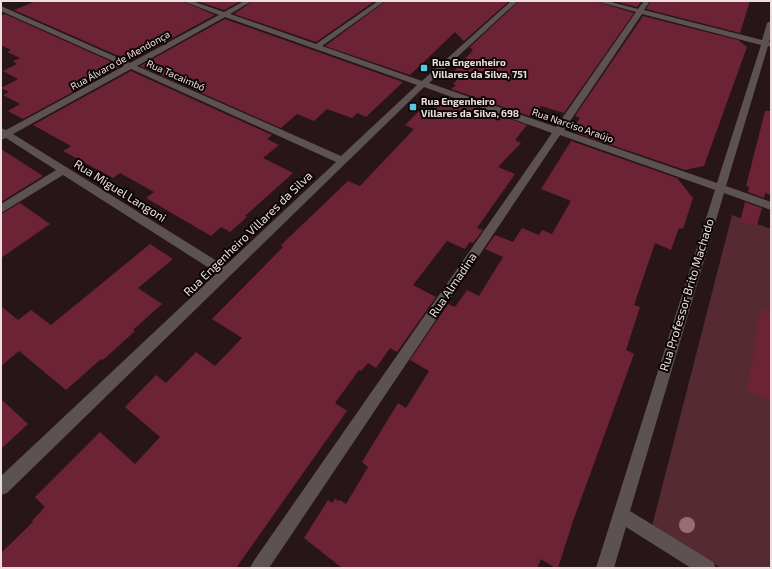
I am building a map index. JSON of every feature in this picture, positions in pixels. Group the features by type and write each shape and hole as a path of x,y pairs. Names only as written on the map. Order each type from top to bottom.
{"street":[{"name":"Rua Narciso Araújo","path":"186,1 771,206"},
{"name":"Rua Álvaro de Mendonça","path":"3,134 248,1"},
{"path":"316,47 382,1"},
{"name":"Rua Engenheiro Villares da Silva","path":"1,487 423,84 515,1"},
{"path":"599,1 768,44"},
{"name":"Rua Almadina","path":"259,568 647,1"},
{"name":"Rua Tacaimbó","path":"1,8 342,161"},
{"name":"Rua Professor Brito Machado","path":"605,568 720,188 768,44 771,23"},
{"name":"Rua Miguel Langoni","path":"3,134 226,273"},
{"path":"1,209 63,170"},
{"path":"621,515 707,568"}],"shaded area":[{"path":"732,215 771,229 771,568 721,568 652,526"}],"building":[{"path":"36,1 182,1 215,15 130,61 14,10"},
{"path":"197,1 241,1 224,10"},
{"path":"253,1 375,1 316,42 234,14"},
{"path":"386,1 509,1 464,41 455,32 410,75 325,46"},
{"path":"519,1 595,1 634,13 564,113 541,106 533,117 451,89 456,85 453,84 458,79 450,76 473,50 470,47"},
{"path":"613,1 642,1 637,7"},
{"path":"651,1 750,1 740,33 646,9"},
{"path":"5,14 121,66 23,119 8,111 20,104 3,95 9,92 1,88 18,79 3,71 17,64 13,61 20,58 7,52 11,50 1,45 1,16"},
{"path":"643,16 738,40 747,47 704,166 685,170 576,133 580,127 575,125 580,118 575,116"},
{"path":"225,19 403,82 366,117 357,113 352,118 327,109 314,121 297,114 281,128 140,66"},
{"path":"131,71 272,135 267,139 279,145 263,158 293,173 245,216 247,217 230,232 221,227 211,236 146,198 154,192 120,173 113,178 63,151 71,146 33,125"},
{"path":"445,96 527,125 515,140 521,143 498,167 515,174 477,228 483,230 473,243 470,242 465,249 447,241 413,285 436,297 397,352 390,348 376,368 368,363 361,371 359,370 335,403 347,411 236,568 1,568 1,553 33,522 32,521 45,507 35,497 100,432 135,464 160,437 125,407 156,375 166,383 196,352 215,366 242,338 212,319 283,247 281,245 348,181 360,186 414,129 405,125 420,110 429,113"},
{"path":"765,111 771,111 771,195 765,193 764,198 748,192 749,187 746,186"},
{"path":"571,141 677,178 693,198 683,229 679,228 671,250 655,243 634,305 640,307 626,350 634,354 573,521 558,568 555,568 541,559 537,568 342,568 304,538 328,500 332,503 335,499 340,500 346,504 368,467 362,462 398,403 406,408 429,371 410,360 448,304 455,307 467,290 479,296 503,257 485,249 495,235 513,242 522,228 539,235 542,230 552,234 571,201 541,189"},
{"path":"1,149 43,176 1,202"},
{"path":"745,202 762,208 757,225 740,222"},
{"path":"20,203 50,224 1,258 1,214"},
{"path":"150,244 173,259 138,288 162,304 103,360 101,359 66,390 19,351 1,366 1,306 18,320 31,310 51,325"},
{"path":"761,310 771,311 771,402 747,390"},
{"path":"1,399 28,424 1,449"}],"place":[{"name":"Rua Engenheiro Villares da Silva, 751","path":"424,68"},
{"name":"Rua Engenheiro Villares da Silva, 698","path":"413,107"}]}
